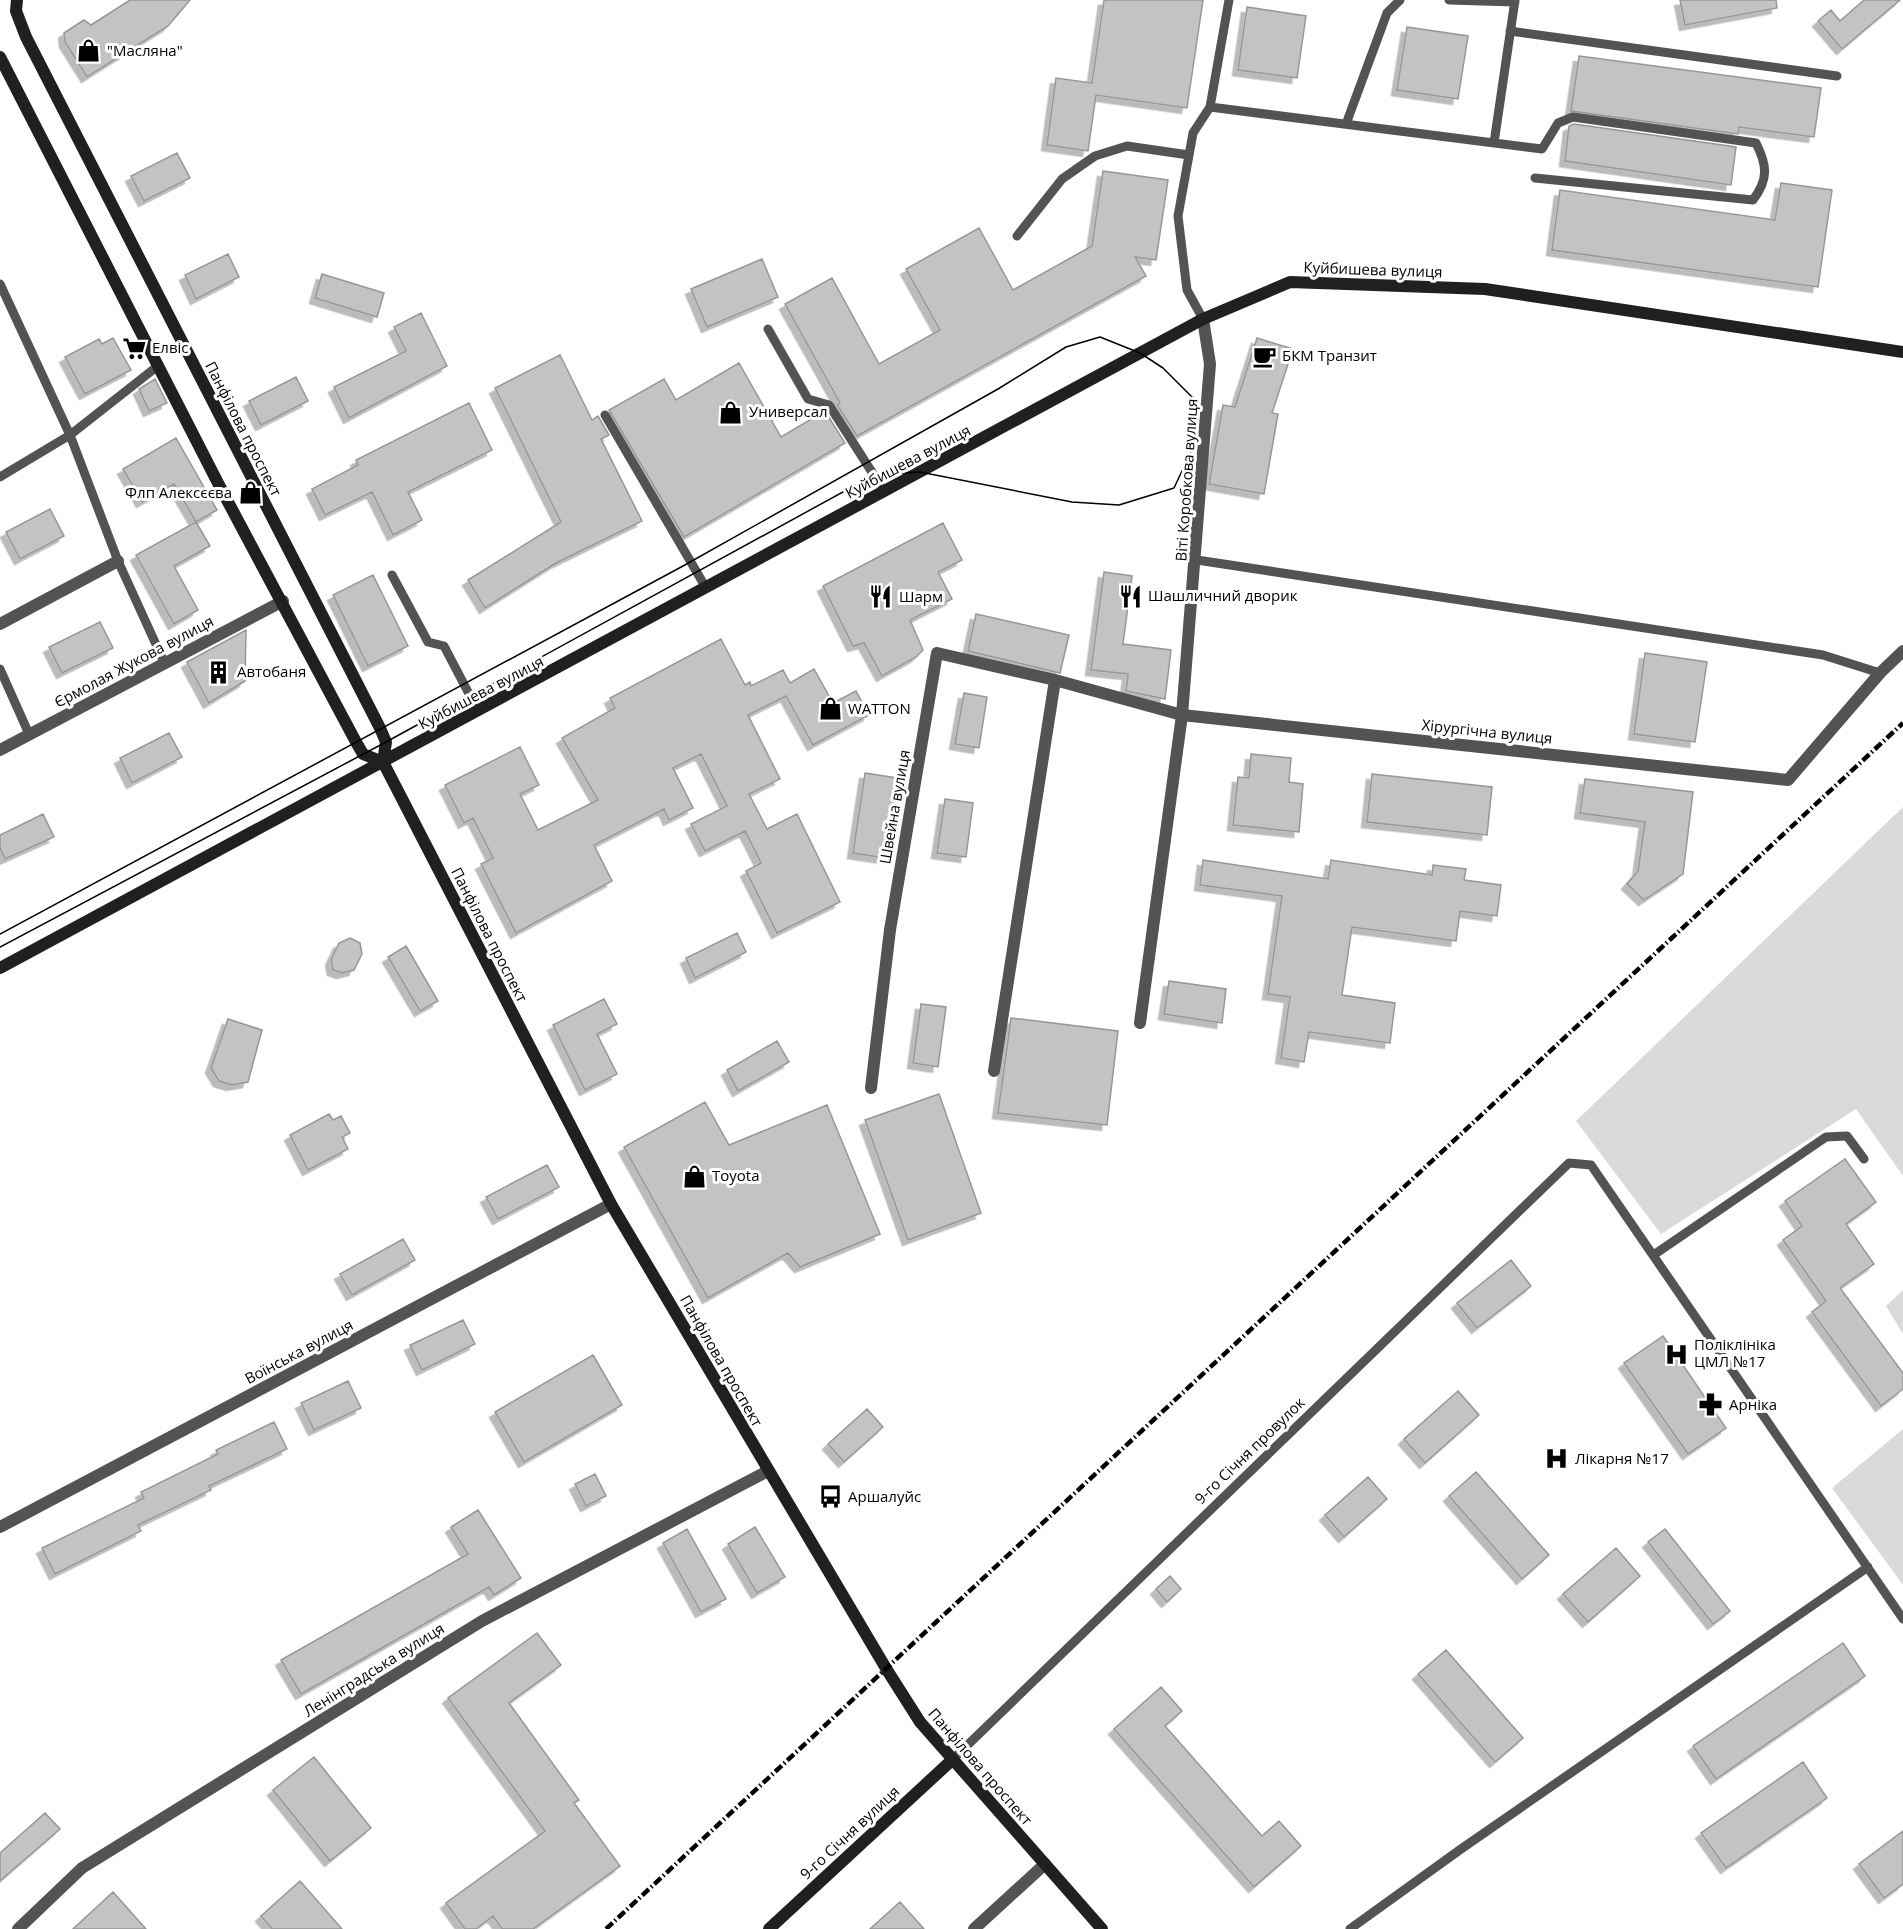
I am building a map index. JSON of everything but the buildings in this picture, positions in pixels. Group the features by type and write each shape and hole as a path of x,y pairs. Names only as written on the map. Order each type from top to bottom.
{"main road":[{"name":"Панфілова проспект","path":"17,0 16,11 26,38 386,741 383,762 611,1204 768,1471 920,1722 1102,1929"},
{"path":"0,57 219,485 363,754 383,762"},
{"name":"Куйбишева вулиця","path":"0,968 1203,319 1290,282 1485,289 1903,352"},
{"name":"9-го Січня вулиця","path":"769,1929 952,1760"}],"street":[{"name":"Віті Коробкова вулиця","path":"1182,715 1197,560 1210,364 1203,319"},
{"path":"0,624 118,561"},
{"name":"Єрмолая Жукова вулиця","path":"0,750 283,601"},
{"path":"1880,673 1903,651"},
{"name":"Швейна вулиця","path":"871,1088 890,930 937,653 1055,680 1182,715"},
{"name":"Хірургічна вулиця","path":"1182,715 1788,780 1880,673"},
{"path":"994,1071 1055,680"},
{"path":"1140,1023 1182,715"},
{"name":"Воїнська вулиця","path":"0,1527 611,1204"},
{"name":"Ленінградська вулиця","path":"18,1929 82,1868 482,1621 768,1471"},
{"path":"974,1929 1045,1864"}],"lane":[{"path":"1203,319 1187,290 1178,216 1193,133 1210,107 1229,0"},
{"path":"1346,124 1387,13 1400,0"},
{"path":"1449,0 1515,1 1494,143"},
{"path":"1510,31 1837,76"},
{"path":"1210,107 1542,149 1558,123 1573,117 1756,143 1766,162 1762,188 1753,200 1535,178"},
{"path":"1017,236 1062,179 1095,156 1127,146 1189,155"},
{"path":"0,284 70,435 118,561 164,662"},
{"path":"768,329 808,399 829,405 884,492"},
{"path":"0,477 70,435 159,365"},
{"path":"605,415 705,588"},
{"path":"1197,560 1823,655 1880,673"},
{"path":"392,575 428,642 444,646 478,711"},
{"path":"0,669 29,734"},
{"path":"1864,1159 1847,1136 1826,1137 1655,1254 1903,1619"},
{"name":"9-го Січня провулок","path":"952,1760 1569,1163 1592,1165 1655,1254"},
{"path":"1350,1929 1461,1849 1868,1567"}],"shaded area":[{"path":"1903,807 1903,1176 1856,1109 1661,1234 1576,1121"},
{"path":"1903,1290 1903,1334 1886,1306"},
{"path":"1903,1429 1903,1585 1832,1488"}],"tram line":[{"path":"0,934 683,566 998,389 1066,347 1100,337 1140,353 1163,368 1192,397 1196,441 1174,488 1119,505 1072,502 920,472 874,475 386,742 0,947"}],"railway":[{"path":"606,1929 1903,723"}],"place":[{"name":"\"Масляна\"","path":"89,51"},
{"name":"Елвіс","path":"134,348"},
{"name":"БКМ Транзит","path":"1264,356"},
{"name":"Универсал","path":"731,412"},
{"name":"Флп Алексєєва","path":"250,493"},
{"name":"Шашличний дворик","path":"1130,596"},
{"name":"Шарм","path":"881,597"},
{"name":"Автобаня","path":"219,672"},
{"name":"WATTON","path":"830,709"},
{"name":"Toyota","path":"694,1176"},
{"name":"Поліклініка ЦМЛ №17","path":"1676,1354"},
{"name":"Арніка","path":"1711,1405"},
{"name":"Лікарня №17","path":"1557,1459"},
{"name":"Аршалуйс","path":"830,1497"}]}
